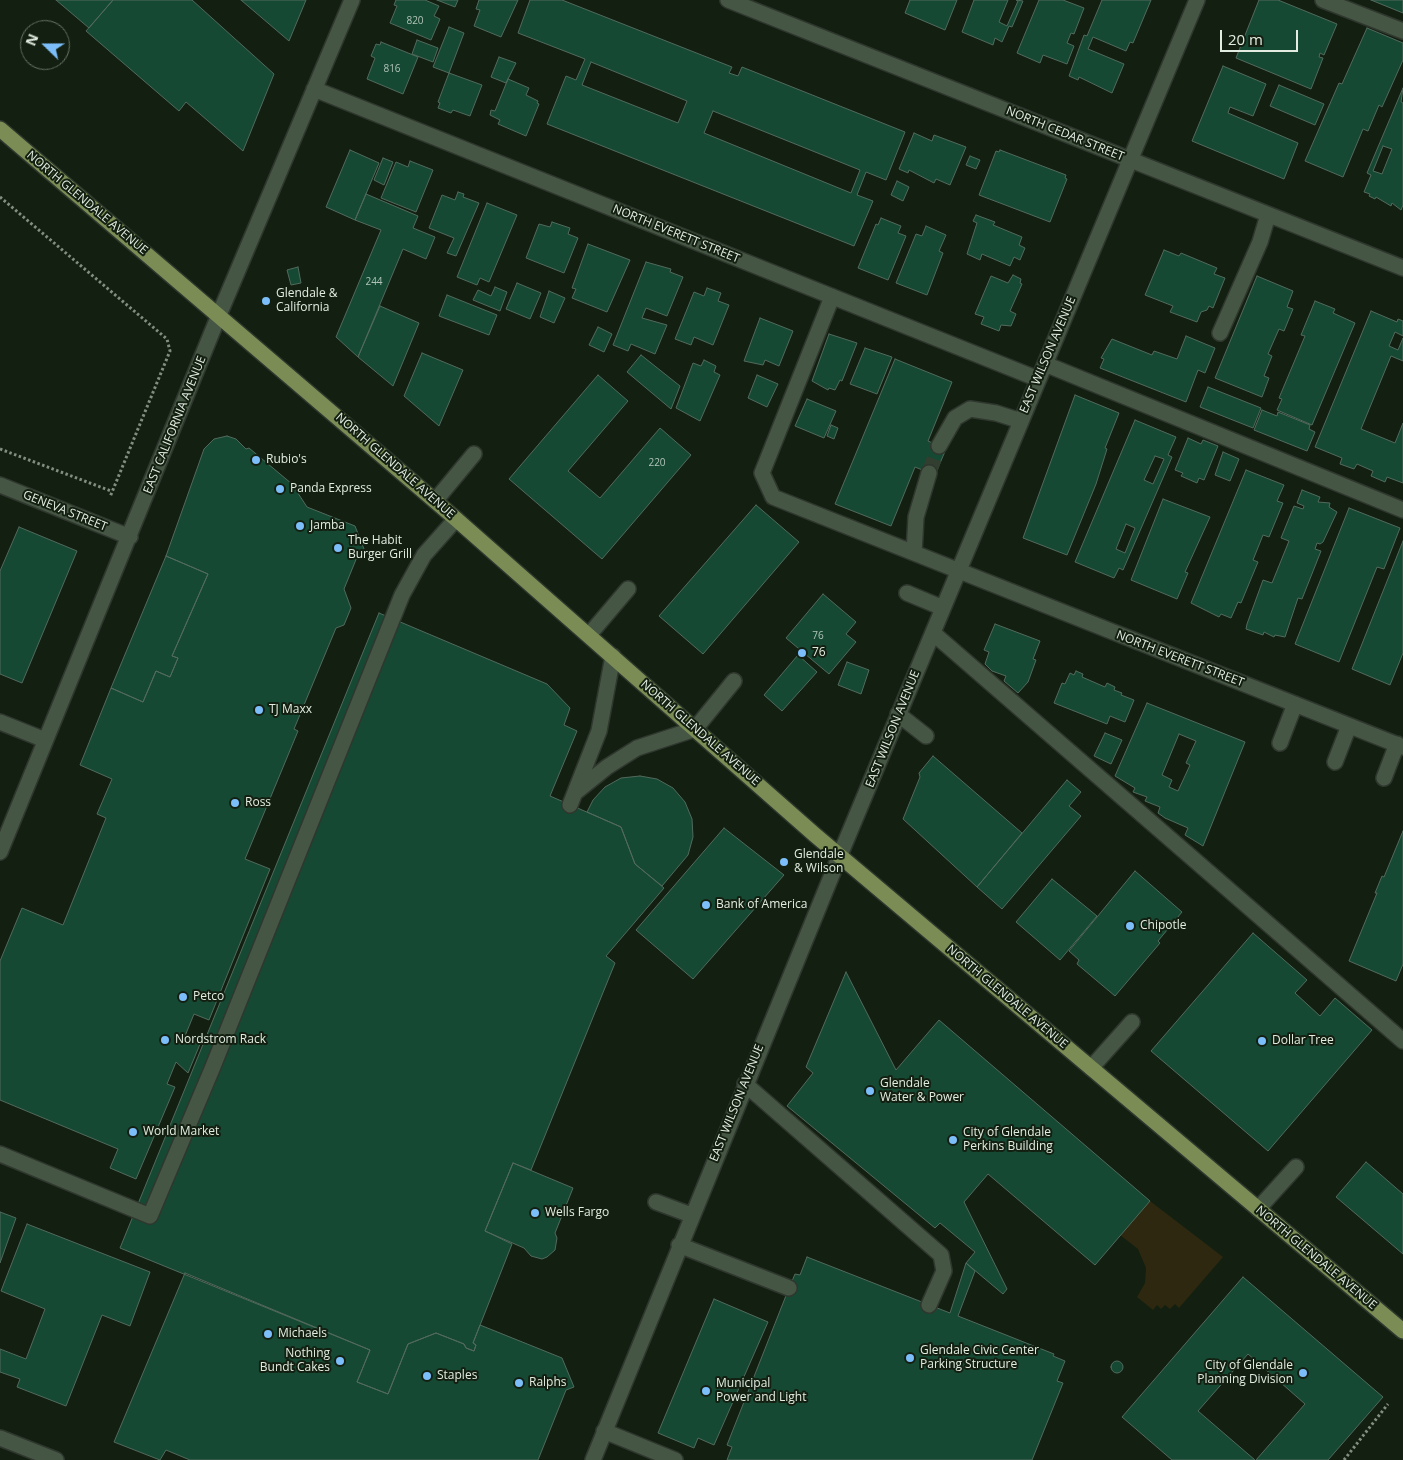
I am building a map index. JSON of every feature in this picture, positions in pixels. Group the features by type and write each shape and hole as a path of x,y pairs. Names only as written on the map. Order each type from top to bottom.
{"main road":[{"name":"NORTH GLENDALE AVENUE","path":"0,130 220,315 840,855 1403,1331"}],"street":[{"name":"EAST CALIFORNIA AVENUE","path":"0,852 220,315 352,0"},
{"name":"NORTH CEDAR STREET","path":"728,0 1403,268"},
{"name":"EAST WILSON AVENUE","path":"593,1460 691,1215 898,714 1197,0"},
{"path":"1323,0 1403,31"},
{"name":"NORTH EVERETT STREET","path":"314,89 1038,379"},
{"path":"1220,333 1260,242 1268,215"},
{"name":"NORTH EVERETT STREET","path":"832,297 762,473 773,497 914,552 1003,590 1400,746"},
{"path":"1045,364 1403,510"},
{"path":"939,446 955,418 970,409 996,413 1021,421"},
{"path":"435,501 474,454"},
{"path":"914,552 916,517 929,473"},
{"name":"GENEVA STREET","path":"0,485 130,537"},
{"path":"0,1154 150,1216 212,1069 402,595 424,556 456,519"},
{"path":"589,635 628,589"},
{"path":"907,593 943,608"},
{"path":"932,633 1403,1041"},
{"path":"613,656 599,731 573,798 607,767 637,748 695,729 734,681"},
{"path":"1280,743 1295,704"},
{"path":"898,714 926,736"},
{"path":"0,722 45,740"},
{"path":"1335,762 1349,726"},
{"path":"1384,778 1400,746"},
{"path":"1091,1068 1132,1022"},
{"path":"745,1084 941,1255 944,1271 930,1305"},
{"path":"1258,1209 1296,1167"},
{"path":"656,1202 691,1215"},
{"path":"679,1245 789,1288"},
{"path":"604,1431 675,1460"},
{"path":"0,1438 56,1460"}],"path":[{"path":"0,197 167,340 170,351 110,496"},
{"path":"0,448 111,491"},
{"path":"1344,1460 1388,1404"}],"shaded area":[{"path":"1150,1201 1223,1257 1179,1308 1175,1304 1170,1309 1165,1305 1161,1309 1157,1305 1153,1310 1137,1297 1145,1283 1146,1268 1138,1249 1120,1235"}],"building":[{"path":"56,0 113,0 89,28"},
{"path":"113,0 192,0 274,74 243,151 186,102 179,111 86,31"},
{"path":"241,0 306,0 289,41"},
{"path":"396,0 425,0 439,6 434,16 440,19 431,40 390,23 397,6 394,5"},
{"path":"437,0 458,0 455,7"},
{"path":"479,0 518,0 501,37 474,26 480,10 476,9"},
{"path":"530,0 562,0 732,67 729,73 738,76 742,67 905,132 886,180 866,172 857,195 873,201 854,246 547,124 566,76 576,80 585,59 518,33","holes":["591,62 687,101 678,123 582,85","713,111 860,170 851,193 704,133"]},
{"path":"910,0 957,0 945,30 905,13"},
{"path":"974,0 1008,0 999,22 1007,26 1018,1 1016,0 1023,1 1012,27 1009,26 1002,42 995,38 993,45 962,32"},
{"path":"1039,0 1063,0 1084,8 1074,34 1071,33 1067,43 1074,46 1067,64 1043,55 1040,63 1017,53"},
{"path":"1102,0 1151,0 1133,43 1130,42 1126,51 1093,37 1088,49 1124,64 1112,93 1079,77 1078,80 1069,76 1084,35 1087,36"},
{"path":"1259,0 1278,0 1337,24 1324,55 1320,53 1319,57 1323,58 1311,89 1236,58"},
{"path":"1371,0 1403,0 1403,13"},
{"path":"449,27 464,33 449,73 433,67"},
{"path":"1367,28 1403,43 1403,60 1382,107 1379,105 1368,131 1363,129 1343,177 1305,161 1339,83 1342,84"},
{"path":"417,40 438,48 433,62 412,54"},
{"path":"381,42 418,57 403,94 367,79 375,58 371,56 376,44 380,45"},
{"path":"499,57 516,63 506,83 491,77"},
{"path":"1223,66 1266,84 1253,116 1230,107 1228,113 1298,143 1284,179 1192,141"},
{"path":"449,73 482,85 470,116 453,110 451,113 438,108 440,103 438,102"},
{"path":"508,79 529,88 526,95 538,101 537,103 539,104 526,136 498,124 500,120 490,115 491,110 495,111"},
{"path":"1279,85 1324,104 1315,125 1270,106"},
{"path":"1403,88 1401,102 1403,103 1403,205 1401,210 1392,203 1391,206 1364,192 1371,175 1367,173","holes":["1383,146 1392,149 1382,174 1373,171"]},
{"path":"914,133 932,141 934,135 966,147 950,185 936,179 934,183 909,170 908,173 899,169"},
{"path":"350,150 379,163 355,220 326,207"},
{"path":"1000,150 1066,175 1065,178 1067,179 1050,222 979,195 996,151 999,152"},
{"path":"970,156 980,160 976,169 966,165"},
{"path":"383,158 393,162 384,185 374,180"},
{"path":"410,161 433,170 416,212 381,198 396,162 408,167"},
{"path":"897,181 909,187 903,201 891,195"},
{"path":"458,192 464,194 463,197 479,203 456,256 447,253 454,238 429,228 442,195 455,200"},
{"path":"366,194 418,216 413,228 435,237 426,259 403,249 358,357 336,337 381,230 355,220"},
{"path":"487,203 517,215 489,282 480,278 477,285 457,277"},
{"path":"976,215 995,222 993,225 1022,237 1019,245 1025,248 1020,260 1014,257 1010,266 982,254 980,260 967,254 977,223 973,221"},
{"path":"881,218 901,226 898,233 906,236 888,280 858,268 876,224 878,225"},
{"path":"552,222 570,228 568,234 578,238 564,273 526,258 539,224 550,227"},
{"path":"926,226 946,235 939,251 943,253 927,295 896,283 916,234 922,236"},
{"path":"588,244 630,260 607,312 572,298 576,289 572,288"},
{"path":"1164,250 1179,256 1181,253 1217,268 1214,274 1225,278 1213,308 1209,306 1207,310 1201,312 1197,322 1170,312 1173,306 1145,295"},
{"path":"646,262 671,269 670,272 683,277 667,316 646,308 642,318 667,325 655,354 631,344 628,351 613,345"},
{"path":"298,267 301,283 291,285 287,270"},
{"path":"1013,275 1021,279 1020,283 1022,284 1010,311 1016,314 1011,326 1001,325 999,331 981,324 984,317 975,314 991,276 1008,283"},
{"path":"1257,276 1293,291 1287,307 1293,309 1284,331 1279,329 1268,354 1272,356 1264,376 1269,378 1262,397 1215,378"},
{"path":"517,283 541,293 530,319 506,309"},
{"path":"495,287 507,292 500,311 473,300 478,290 491,296"},
{"path":"707,288 721,293 718,301 729,305 713,345 694,337 691,345 675,339 694,292 704,296"},
{"path":"549,291 565,298 554,323 540,317"},
{"path":"447,295 497,315 489,335 439,316"},
{"path":"1315,301 1335,309 1333,313 1355,323 1312,425 1277,410 1282,399 1279,398 1305,336 1301,335"},
{"path":"380,306 419,323 393,386 358,357"},
{"path":"1371,311 1397,322 1398,319 1403,321 1403,336 1395,332 1389,346 1398,350 1403,338 1403,361 1391,356 1361,429 1395,443 1403,423 1403,483 1387,477 1385,482 1371,476 1373,471 1357,464 1354,469 1340,464 1342,458 1315,447"},
{"path":"760,318 793,331 779,366 765,360 763,365 744,361"},
{"path":"598,327 612,334 604,352 589,345"},
{"path":"829,334 857,343 842,381 840,380 835,390 829,388 828,390 812,381"},
{"path":"1186,336 1215,348 1205,373 1198,370 1186,402 1100,368 1104,359 1101,358 1112,339 1152,355 1154,351 1177,359"},
{"path":"865,348 892,357 877,394 850,384"},
{"path":"422,353 463,370 439,426 404,396"},
{"path":"641,355 680,386 671,409 627,372"},
{"path":"895,359 952,382 928,441 946,449 935,475 915,467 891,526 835,504"},
{"path":"704,360 716,366 714,372 720,375 700,421 676,408 693,363 701,366"},
{"path":"598,375 628,401 568,471 600,498 660,428 691,455 602,559 509,479"},
{"path":"757,375 778,384 767,407 748,398"},
{"path":"1208,387 1261,408 1253,428 1200,407"},
{"path":"1075,395 1119,413 1105,448 1107,449 1096,484 1067,555 1023,538"},
{"path":"807,399 836,411 824,438 795,426"},
{"path":"1262,410 1277,416 1278,412 1310,425 1309,429 1315,432 1307,451 1254,430"},
{"path":"1135,420 1176,437 1168,455 1172,457 1123,570 1119,568 1114,578 1075,562","holes":["1155,456 1164,459 1153,484 1144,480","1126,524 1135,528 1125,553 1116,549"]},
{"path":"831,425 838,428 834,439 827,436"},
{"path":"227,436 236,439 246,449 249,448 292,484 307,507 355,526 366,554 357,557 344,589 351,608 344,625 336,628 294,729 298,731 245,859 270,869 209,1020 194,1014 185,1036 203,1037 188,1073 176,1062 167,1084 175,1087 136,1179 110,1168 118,1149 0,1100 0,961 22,908 63,925 106,818 97,814 112,779 80,765 111,688 143,702 156,671 170,677 178,658 172,656 208,574 166,556 204,449 214,439"},
{"path":"1188,438 1201,444 1203,440 1218,446 1204,480 1199,478 1197,483 1181,476 1183,473 1175,470"},
{"path":"1223,452 1239,459 1230,481 1215,475"},
{"path":"1246,470 1284,485 1277,501 1283,503 1269,537 1263,535 1253,560 1258,562 1241,603 1238,602 1231,618 1221,614 1219,617 1191,603"},
{"path":"1302,490 1320,497 1318,502 1330,503 1329,507 1337,512 1323,542 1317,543 1315,549 1321,551 1302,599 1298,598 1285,637 1275,635 1274,637 1264,632 1263,635 1246,629 1247,624 1263,580 1272,583 1289,541 1281,538 1294,506 1303,509 1304,506 1297,503"},
{"path":"1163,499 1210,517 1185,572 1188,573 1177,599 1131,580"},
{"path":"756,505 799,542 703,654 659,616"},
{"path":"1349,508 1400,528 1384,569 1377,567 1339,662 1295,644"},
{"path":"19,527 77,551 22,683 0,674 0,571"},
{"path":"1403,541 1403,653 1390,685 1352,669"},
{"path":"166,556 208,574 172,656 178,658 170,677 156,671 143,702 111,688"},
{"path":"823,594 856,622 846,634 856,642 829,674 786,638"},
{"path":"379,613 547,684 570,708 564,725 577,731 550,796 621,827 635,864 664,888 606,956 615,963 531,1170 513,1163 485,1231 512,1244 473,1343 476,1345 474,1351 466,1348 464,1344 436,1333 408,1344 388,1394 357,1382 370,1350 120,1248"},
{"path":"995,624 1040,641 1033,659 1036,660 1028,682 1018,693 1004,681 1006,676 992,671 985,664 989,652 984,650"},
{"path":"798,655 817,672 782,711 764,695"},
{"path":"847,662 869,670 861,694 838,685"},
{"path":"1076,671 1083,674 1082,677 1105,687 1107,683 1115,687 1114,690 1122,693 1121,695 1134,700 1125,722 1110,716 1107,724 1054,703 1062,683 1065,684 1070,673 1074,675"},
{"path":"1147,703 1245,742 1203,846 1185,835 1188,828 1165,818 1158,813 1160,807 1145,801 1147,797 1133,792 1135,788 1115,776","holes":["1179,734 1196,741 1186,763 1190,765 1178,791 1169,787 1172,780 1162,775"]},
{"path":"1105,733 1122,740 1111,764 1094,756"},
{"path":"933,756 1022,833 977,887 903,819 920,777 919,773"},
{"path":"640,776 657,779 673,788 685,802 692,819 693,837 688,855 662,886 635,864 621,827 587,812 593,800 605,787 621,778"},
{"path":"1067,780 1081,792 1069,806 1081,816 1002,909 977,887"},
{"path":"724,828 784,875 693,979 636,930"},
{"path":"1403,831 1403,964 1396,981 1349,961 1382,876 1384,877"},
{"name":"Chipotle","path":"1135,871 1182,912 1158,941 1160,943 1115,996 1077,964 1079,960 1069,951"},
{"path":"1052,879 1097,916 1060,960 1016,922"},
{"name":"Dollar Tree","path":"1253,933 1307,980 1295,993 1320,1016 1335,998 1372,1030 1268,1151 1151,1051"},
{"name":"City of Glendale Perkins Building","path":"846,972 896,1070 939,1020 1150,1201 1095,1265 988,1174 964,1202 1007,1289 1003,1294 966,1263 975,1252 940,1223 935,1228 787,1106 813,1073 806,1067"},
{"path":"1366,1162 1403,1194 1403,1254 1336,1197"},
{"path":"513,1163 573,1188 555,1233 557,1238 555,1250 542,1259 531,1256 524,1248 485,1231"},
{"path":"0,1212 16,1218 0,1263"},
{"path":"27,1224 150,1272 130,1326 102,1315 66,1406 17,1387 20,1379 0,1372 0,1349 26,1359 45,1309 1,1291"},
{"name":"Glendale Civic Center Parking Structure","path":"807,1257 950,1313 966,1263 975,1271 958,1316 1054,1354 1053,1356 1065,1361 1057,1381 1063,1383 1032,1460 727,1460 732,1447 727,1445 789,1288 795,1274 800,1275"},
{"path":"185,1273 370,1350 357,1382 388,1394 408,1344 436,1333 464,1344 466,1348 474,1351 476,1345 473,1343 480,1325 562,1358 574,1387 566,1390 538,1460 190,1460 166,1450 160,1460 114,1442"},
{"path":"1243,1277 1383,1397 1328,1460 1256,1460 1305,1404 1248,1354 1198,1411 1255,1460 1172,1460 1122,1417"},
{"name":"Municipal Power and Light","path":"714,1299 768,1322 714,1445 698,1438 694,1448 658,1433"},
{"path":"1115,1361 1119,1361 1123,1367 1119,1373 1115,1373 1111,1369 1111,1365"}],"tunnel":[{"path":"929,473 939,446"}],"place":[{"name":"Glendale & California","path":"266,301"},
{"name":"Rubio's","path":"256,460"},
{"name":"Panda Express","path":"280,489"},
{"name":"Jamba","path":"300,526"},
{"name":"The Habit Burger Grill","path":"338,548"},
{"name":"76","path":"802,653"},
{"name":"TJ Maxx","path":"259,710"},
{"name":"Ross","path":"235,803"},
{"name":"Glendale & Wilson","path":"784,862"},
{"name":"Bank of America","path":"706,905"},
{"name":"Chipotle","path":"1130,926"},
{"name":"Petco","path":"183,997"},
{"name":"Nordstrom Rack","path":"165,1040"},
{"name":"Dollar Tree","path":"1262,1041"},
{"name":"Glendale Water & Power","path":"870,1091"},
{"name":"World Market","path":"133,1132"},
{"name":"City of Glendale Perkins Building","path":"953,1140"},
{"name":"Wells Fargo","path":"535,1213"},
{"name":"Michaels","path":"268,1334"},
{"name":"Glendale Civic Center Parking Structure","path":"910,1358"},
{"name":"Nothing Bundt Cakes","path":"340,1361"},
{"name":"City of Glendale Planning Division","path":"1303,1373"},
{"name":"Staples","path":"427,1376"},
{"name":"Ralphs","path":"519,1383"},
{"name":"Municipal Power and Light","path":"706,1391"}]}
